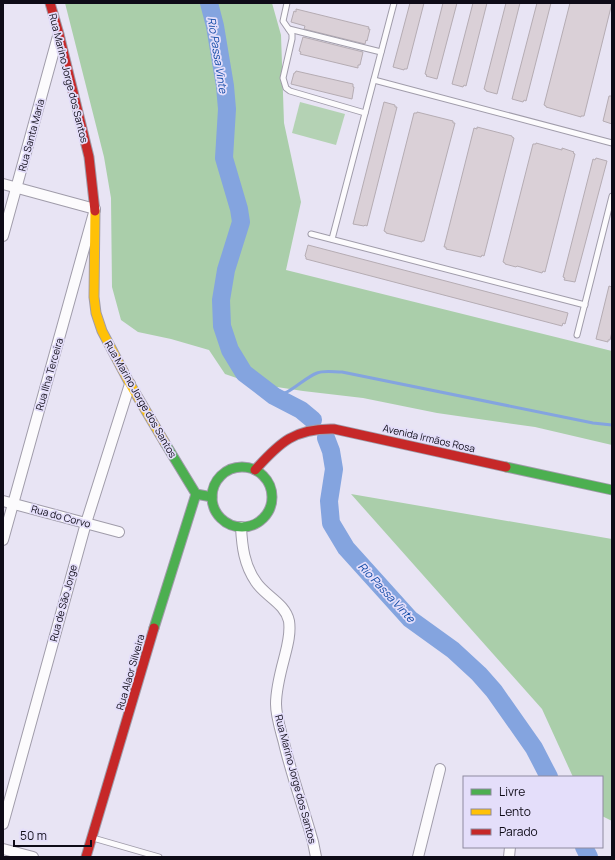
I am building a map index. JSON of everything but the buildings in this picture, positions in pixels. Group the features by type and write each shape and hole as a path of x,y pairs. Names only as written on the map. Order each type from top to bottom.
{"street":[{"name":"Rua Marino Jorge dos Santos","path":"50,3 89,157 95,209 94,297 96,313 102,331 130,384 196,494"},
{"name":"Rua Santa Maria","path":"3,236 59,34"},
{"path":"3,184 95,209"},
{"name":"Rua Ilha Terceira","path":"3,540 8,502 95,209"},
{"name":"Rua de São Jorge","path":"3,824 86,523 130,384"},
{"name":"Avenida Irmãos Rosa","path":"255,470 274,449 288,438 306,430 315,428 330,428 612,490"},
{"path":"237,467 255,470 264,478 270,489 270,507 267,513 258,522 241,527 230,524 220,518 214,508 212,490 217,480 226,471 237,467"},
{"path":"196,494 212,497"},
{"name":"Rua Alaor Silveira","path":"86,857 152,635 196,494"},
{"name":"Rua do Corvo","path":"8,502 119,532"},
{"name":"Rua Marino Jorge dos Santos","path":"241,527 243,551 247,565 256,582 267,595 278,603 288,619 290,631 280,675 276,706 286,753 313,842 316,857"},
{"path":"418,857 440,769"},
{"path":"3,849 33,857"}],"lane":[{"path":"287,3 283,21 289,29 292,39 283,78 286,88 290,91 365,113"},
{"path":"332,239 394,3"},
{"path":"289,29 381,52"},
{"path":"374,80 612,143"},
{"path":"577,335 612,196"},
{"path":"311,234 585,305"},
{"path":"92,837 159,857"}],"green space":[{"path":"65,3 272,3 281,35 284,123 301,202 286,270 612,351 612,445 535,427 437,413 363,398 251,383 225,374 209,350 171,339 138,332 121,320 112,287 111,198 104,157"},
{"path":"300,102 345,114 336,145 292,133"},
{"path":"351,494 612,539 612,821 603,816 603,776 573,776 542,709"}],"waterway":[{"name":"Rio Passa Vinte","path":"209,3 215,26 225,86 227,109 224,158 239,209 241,222 226,270 221,300 222,326 230,350 244,373 274,396 301,410 313,420"},
{"path":"274,396 291,390 317,373 326,371 342,372 593,423 612,425"},
{"name":"Rio Passa Vinte","path":"326,438 331,451 334,469 329,501 331,523 346,548 410,619 453,650 479,674 494,691 534,748 548,776"},
{"name":"Rio Passa Vinte","path":"584,848 589,857"}],"traffic: fast":[{"path":"165,443 196,494 212,497"},
{"path":"242,467 259,472 267,480 272,497 267,514 259,522 242,527 225,522 217,514 212,497 217,480 225,472 242,467"},
{"path":"506,467 612,490"},
{"path":"154,628 196,494"}],"traffic: slow":[{"path":"95,211 94,297 96,313 102,331 130,384 165,443"}],"traffic: jam":[{"path":"50,3 89,157 95,211"},
{"path":"255,470 281,444 298,434 320,429 334,429 506,467"},
{"path":"86,857 154,628"}]}
